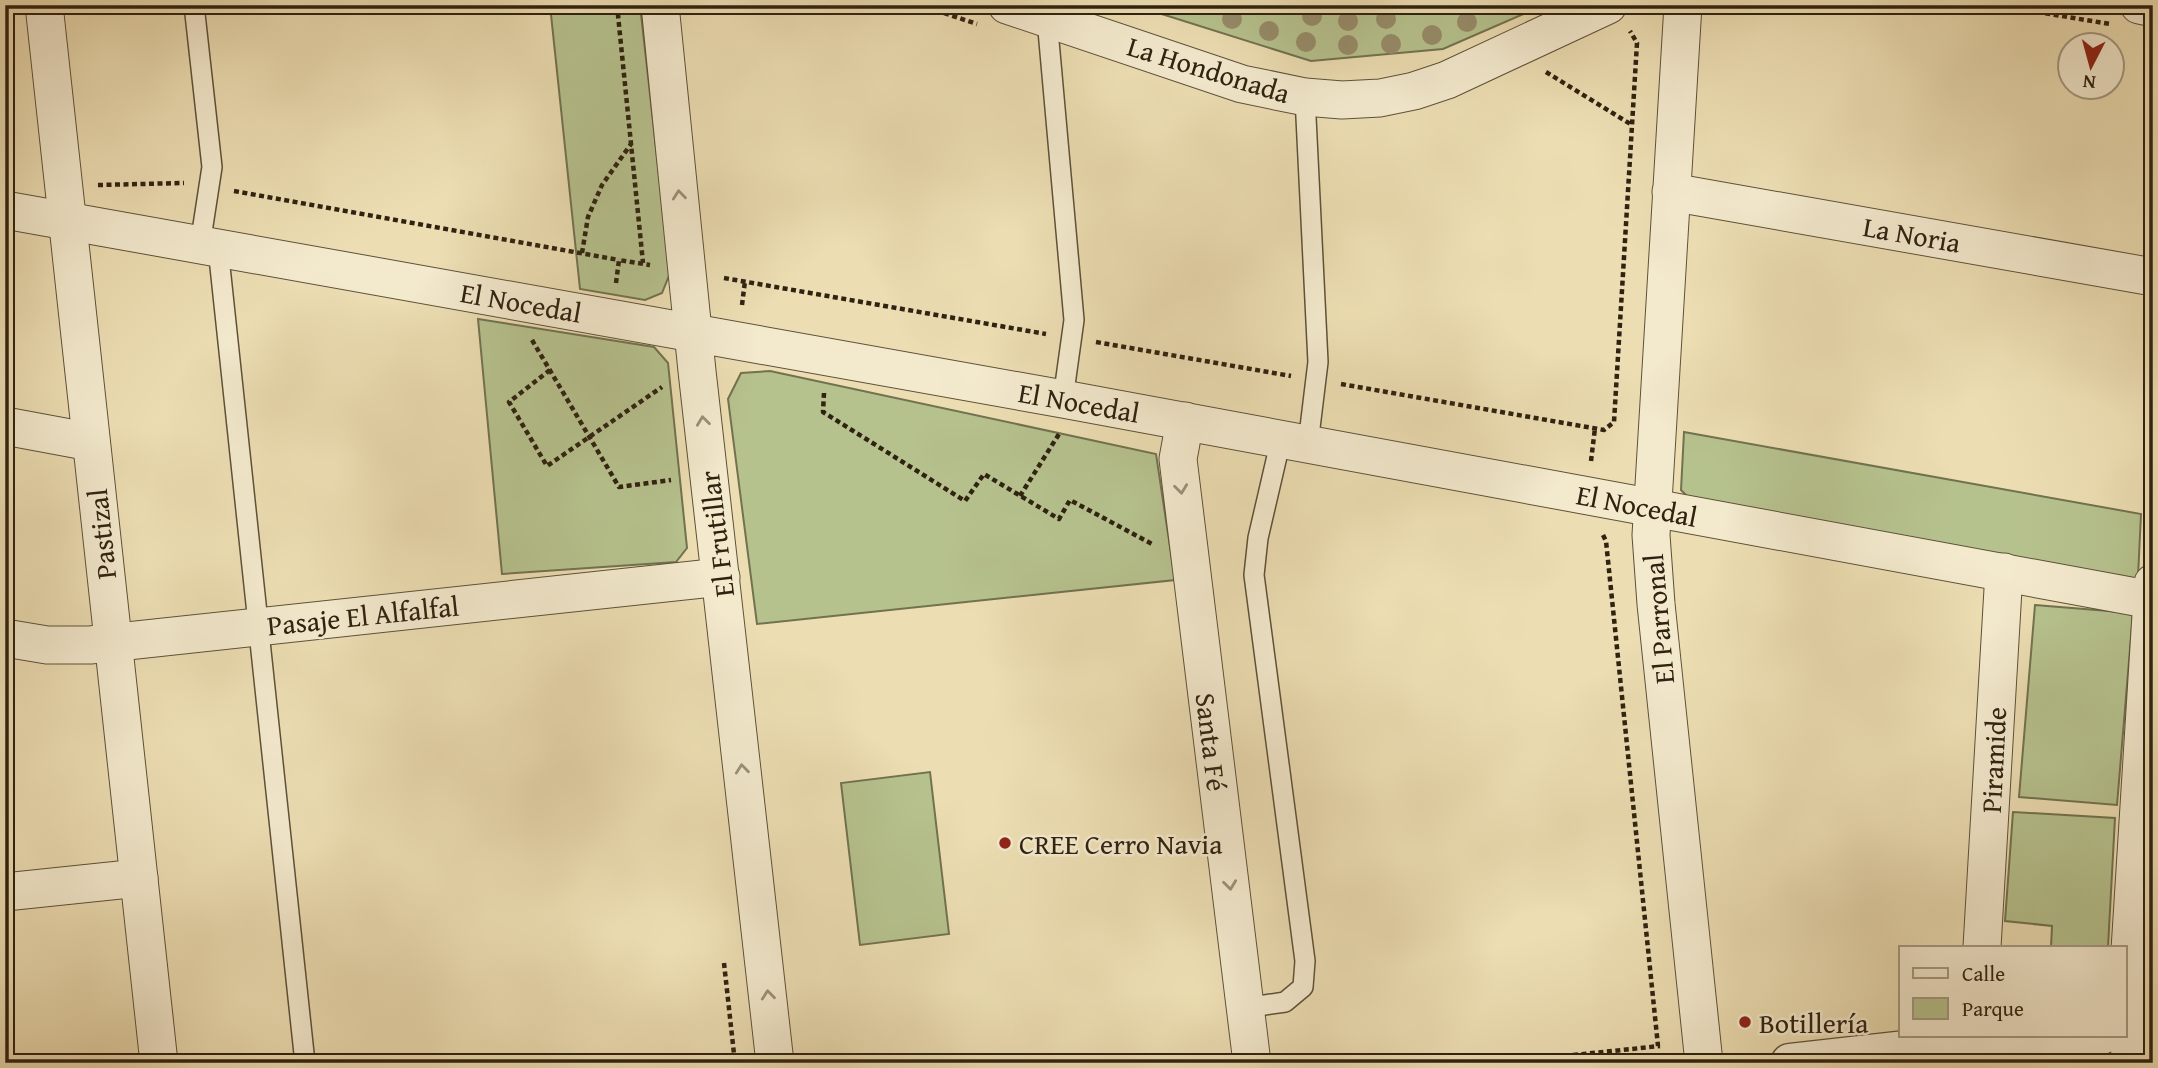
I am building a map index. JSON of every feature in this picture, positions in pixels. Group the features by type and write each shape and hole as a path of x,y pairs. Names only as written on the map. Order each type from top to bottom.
{"street":[{"name":"Pastizal","path":"44,5 80,224 91,442 159,1063"},
{"name":"El Frutillar","path":"660,5 693,332 775,1063"},
{"name":"La Hondonada","path":"1007,5 1242,84 1305,97 1342,100 1380,98 1414,91 1613,21"},
{"name":"El Parronal","path":"1683,5 1651,535 1654,590 1703,1052"},
{"path":"2126,15 2153,8"},
{"name":"La Noria","path":"1671,192 2153,277"},
{"name":"El Nocedal","path":"5,210 693,332 1064,412 1185,421 2004,572 2152,591"},
{"name":"Santa Fé","path":"1185,421 1178,459 1252,1063"},
{"path":"5,426 91,442"},
{"name":"Piramide","path":"1982,946 2004,572"},
{"name":"Pasaje El Alfalfal","path":"5,638 62,646 113,643 722,578"},
{"path":"1790,1063 1977,1039 2128,1039 2127,982 2152,591"},
{"path":"5,891 139,878"}],"lane":[{"path":"194,5 212,167 209,246 259,626 305,1063"},
{"path":"1047,19 1074,320 1064,412"},
{"path":"1245,1008 1285,1002 1303,987 1305,961 1255,575 1258,538 1316,380 1318,362 1305,97"}],"path":[{"path":"617,5 643,263"},
{"path":"1995,5 2126,15"},
{"path":"80,224 89,185 190,183 1604,430 1614,422 1636,43 1630,31 1613,21"},
{"path":"1541,69 1632,125"},
{"path":"582,253 587,218 602,185 631,143"},
{"path":"612,318 619,260"},
{"path":"528,332 618,487 671,480 670,467"},
{"path":"550,370 509,402 547,466 662,387"},
{"path":"661,376 663,401"},
{"path":"825,382 823,412 965,501 984,474 1059,519 1070,500 1160,549"},
{"path":"1020,496 1064,412"},
{"path":"1602,533 1606,541 1658,1046"},
{"path":"723,952 735,1063"},
{"path":"1497,1063 1658,1046 1703,1052"}],"green space":[{"path":"550,5 640,5 670,273 662,293 645,300 580,289"},
{"path":"1133,5 1544,5 1443,49 1311,61"},
{"path":"478,319 654,347 668,363 687,548 676,562 502,574"},
{"path":"770,371 1156,454 1175,580 757,624 728,399 741,373"},
{"path":"1684,432 2141,514 2138,577 2121,585 1690,499 1681,490"},
{"path":"2035,605 2133,613 2117,805 2019,797"},
{"path":"930,772 949,934 860,945 841,783"},
{"path":"2013,812 2115,818 2108,946 2051,946 2052,926 2005,921"}],"place":[{"name":"CREE Cerro Navia","path":"1005,843"},
{"name":"Botillería","path":"1745,1022"}]}
